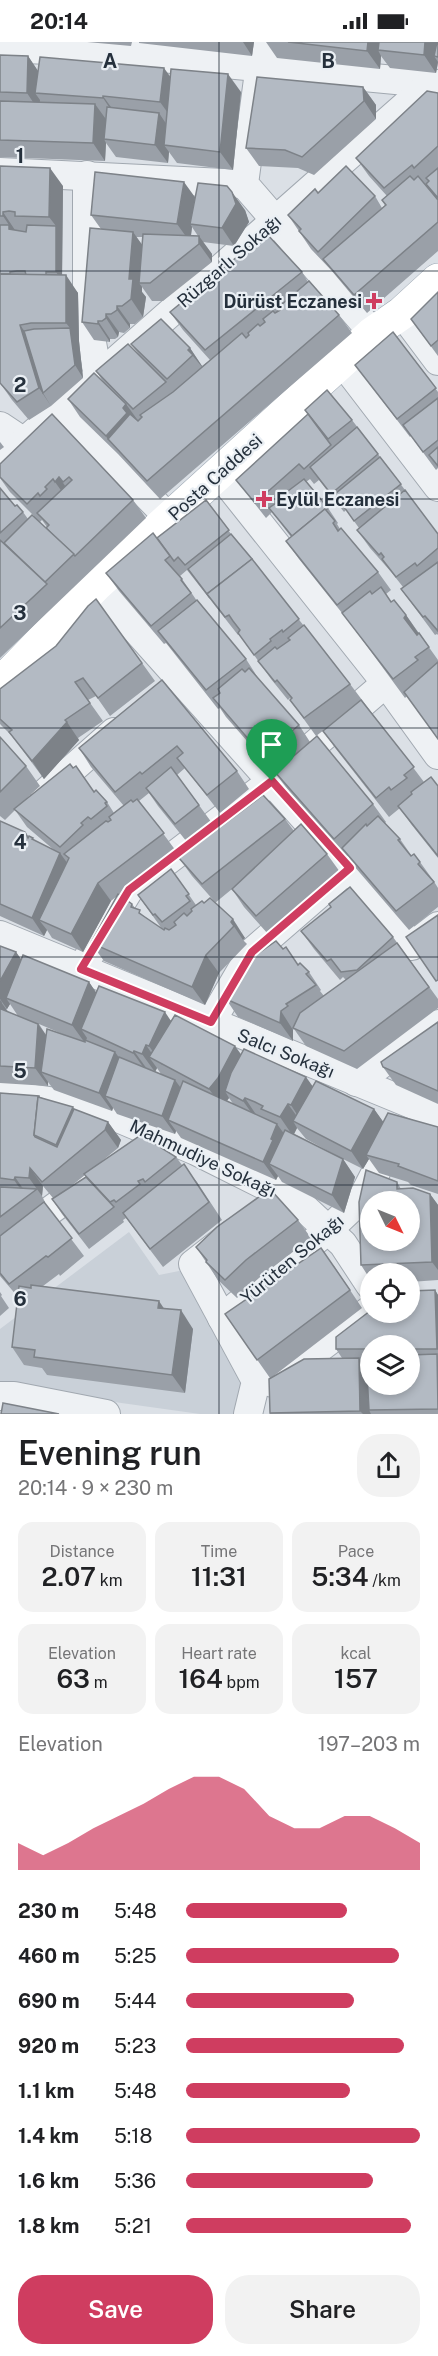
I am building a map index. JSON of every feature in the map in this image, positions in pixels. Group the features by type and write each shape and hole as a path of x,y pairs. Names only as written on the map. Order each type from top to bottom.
{"main road":[{"name":"Posta Caddesi","path":"0,684 96,585 343,363 373,333 402,313 438,280"}],"street":[{"path":"0,48 261,54 435,84"},
{"path":"244,184 261,54"},
{"name":"Rüzgarlı Sokağı","path":"0,463 275,220 435,84"},
{"path":"0,172 244,184 373,333"},
{"path":"87,175 87,314 98,377"},
{"path":"402,313 438,362"},
{"path":"343,363 438,487"},
{"path":"62,408 170,519"},
{"path":"0,426 24,442"},
{"path":"219,473 386,683 438,755"},
{"path":"96,585 170,682 272,781 350,868 412,946 438,926"},
{"path":"81,969 129,890 272,781 386,683"},
{"path":"25,810 136,712"},
{"path":"211,1022 252,952 350,868"},
{"name":"Salcı Sokağı","path":"0,936 438,1115"},
{"path":"356,1082 438,1024"},
{"name":"Mahmudiye Sokağı","path":"0,1094 92,1107 146,1141 258,1182 298,1202 343,1244 360,1270"},
{"name":"Yürüten Sokağı","path":"222,1318 328,1230 363,1197 411,1104"},
{"path":"0,1246 107,1169"},
{"path":"249,1407 256,1381 193,1264 259,1214 258,1182"},
{"path":"249,1407 360,1318"},
{"path":"0,1396 14,1396 106,1414"}],"shaded area":[{"path":"129,1232 159,1275 184,1270 248,1379 235,1414 200,1414 0,1386 0,1329"}],"building":[{"path":"288,42 368,42 367,51"},
{"path":"379,42 425,42 424,55 378,50"},
{"path":"438,42 438,57 434,56"},
{"path":"0,55 28,56 27,93 0,92"},
{"path":"40,57 164,68 160,102 103,96 103,98 35,93"},
{"path":"171,69 228,74 220,152 164,145"},
{"path":"257,77 363,87 364,101 302,157 285,150 246,148"},
{"path":"427,91 438,93 438,146 414,168 412,165 384,188 356,158"},
{"path":"0,101 95,104 93,143 0,140"},
{"path":"107,107 159,113 155,145 104,139"},
{"path":"0,166 50,168 49,217 15,216 15,212 9,211 3,212 3,216 0,216"},
{"path":"346,166 375,196 318,252 288,215 315,189 318,193"},
{"path":"438,168 438,198 426,184 429,181 426,178"},
{"path":"95,172 184,182 177,224 91,215"},
{"path":"410,176 414,180 418,176 438,200 438,222 354,295 323,259 386,205 382,200"},
{"path":"198,183 227,186 232,192 236,204 222,228 190,224"},
{"path":"0,225 9,225 9,229 26,232 27,225 56,226 56,272 46,272 46,275 26,275 25,271 0,274"},
{"path":"90,228 133,232 129,279 133,279 131,299 122,306 117,306 117,310 111,314 106,314 106,318 98,321 98,324 82,322"},
{"path":"266,233 302,272 205,350 170,312"},
{"path":"143,234 199,236 199,244 150,283 139,283"},
{"path":"0,274 66,275 66,323 20,325 39,388 17,402 0,383"},
{"path":"309,281 339,315 147,481 108,439 130,414 138,421 142,417 140,415 173,392 242,333 246,338 258,324 260,326 265,322 263,319 273,311 275,313 282,309 280,306"},
{"path":"438,292 438,340 431,346 411,319"},
{"path":"161,319 190,348 188,350 193,355 167,379 131,344"},
{"path":"70,328 75,365 43,393 24,331"},
{"path":"393,332 436,388 397,419 355,365"},
{"path":"128,344 166,382 133,409 96,371"},
{"path":"94,373 126,404 123,408 127,413 106,436 68,399"},
{"path":"327,390 352,420 328,439 305,410"},
{"path":"438,398 438,440 423,452 403,425"},
{"path":"52,414 133,500 75,556 46,528 49,525 37,513 72,480 69,477 63,482 59,477 55,482 53,479 40,496 38,493 27,504 0,477 0,464"},
{"path":"308,414 331,445 304,469 299,464 255,503 236,480"},
{"path":"357,427 378,454 331,494 310,467"},
{"path":"438,447 438,466 429,455"},
{"path":"380,457 401,484 354,521 335,494"},
{"path":"304,479 328,508 292,536 269,508"},
{"path":"0,488 23,512 0,533"},
{"path":"405,490 438,534 438,548 417,566 415,563 396,577 382,559 384,557 381,553 379,555 357,530"},
{"path":"206,500 229,530 185,565 178,557 174,561 157,538"},
{"path":"325,509 335,521 333,523 338,531 341,528 378,572 337,605 286,541"},
{"path":"32,515 74,554 45,582 4,543"},
{"path":"153,533 170,556 165,560 191,593 151,626 106,573"},
{"path":"231,534 252,559 207,594 210,598 188,569"},
{"path":"0,540 47,584 0,628"},
{"path":"252,559 299,619 270,639 271,641 254,655 238,633 240,630 229,615 225,617 207,594"},
{"path":"438,562 438,631 425,616 423,617 401,589"},
{"path":"381,587 391,602 394,600 406,615 404,618 429,647 415,657 418,660 393,679 342,613 370,591 372,594"},
{"path":"96,599 142,663 98,698 83,678 75,682 90,703 65,720 67,722 32,761 9,732 12,730 0,719 0,689 56,646"},
{"path":"197,600 246,659 206,690 158,631"},
{"path":"304,625 350,684 304,718 290,700 292,698 258,661 275,647 277,649 290,640 288,638"},
{"path":"438,662 438,739 404,692"},
{"path":"249,668 299,725 263,756 213,698 220,693 218,689 242,669 245,672"},
{"path":"162,680 237,771 207,795 177,758 183,753 177,746 115,792 79,748"},
{"path":"361,700 414,767 404,775 407,778 391,790 389,787 376,798 323,731"},
{"path":"317,736 373,804 334,839 275,772"},
{"path":"0,737 26,766 0,792"},
{"path":"70,764 73,768 76,766 94,792 96,790 107,802 105,803 107,806 91,819 88,817 81,823 83,825 60,847 14,809"},
{"path":"171,767 199,805 175,824 146,788"},
{"path":"431,777 438,786 438,856 398,806 412,794 411,792"},
{"path":"263,795 285,819 202,884 179,858"},
{"path":"137,799 164,833 98,883 71,934 39,920 69,858 64,854 106,821 111,820 109,817 131,800 133,802"},
{"path":"378,816 400,839 398,840 411,856 414,854 420,862 418,864 434,882 396,911 342,848 366,824 367,826"},
{"path":"0,821 25,832 28,838 29,836 60,853 32,918 0,904"},
{"path":"301,824 327,854 256,916 232,889"},
{"path":"171,869 189,894 186,896 190,901 162,922 155,914 153,915 138,895"},
{"path":"350,887 393,937 357,970 341,972 331,959 327,961 301,931 331,907 329,904"},
{"path":"118,894 132,904 131,907 140,910 139,913 164,930 165,928 169,930 176,925 174,922 184,913 187,916 192,911 191,909 210,898 233,919 231,922 234,926 206,955 192,987 91,943"},
{"path":"438,915 438,980 436,981 406,937"},
{"path":"276,941 283,949 286,947 298,965 300,963 309,972 306,974 316,985 286,1004 288,1006 281,1011 280,1023 226,999 240,966"},
{"path":"397,943 429,987 344,1051 293,1028 300,1013"},
{"path":"0,946 16,952 0,981"},
{"path":"23,955 89,982 72,1025 6,998"},
{"path":"99,986 165,1012 149,1046 146,1045 142,1054 134,1051 133,1053 81,1029"},
{"path":"0,1001 1,1009 38,1024 35,1068 0,1066"},
{"path":"175,1015 235,1046 218,1078 209,1089 149,1057"},
{"path":"438,1022 438,1091 383,1067 381,1062"},
{"path":"47,1029 115,1052 99,1093 41,1072"},
{"path":"244,1049 306,1077 291,1105 288,1104 280,1117 261,1109 263,1106 255,1102 245,1098 243,1101 225,1091 231,1073"},
{"path":"119,1057 175,1080 162,1116 105,1096"},
{"path":"183,1081 277,1124 263,1162 168,1120"},
{"path":"316,1081 374,1109 351,1151 293,1121"},
{"path":"0,1093 39,1096 34,1135 57,1147 74,1109 108,1122 105,1130 42,1182 30,1168 29,1178 15,1177 14,1180 0,1178"},
{"path":"38,1097 73,1107 56,1145 34,1135"},
{"path":"388,1113 438,1127 438,1181 398,1166 399,1164 366,1155"},
{"path":"285,1130 343,1159 332,1195 269,1164"},
{"path":"141,1135 176,1157 145,1182 143,1179 138,1181 140,1184 116,1202 114,1200 110,1202 84,1174"},
{"path":"184,1164 209,1202 150,1249 123,1213"},
{"path":"366,1170 397,1182 397,1189 413,1188 430,1194 432,1262 361,1263 361,1251 420,1251 420,1191 361,1191"},
{"path":"86,1177 114,1207 79,1234 52,1199"},
{"path":"0,1187 37,1189 0,1217"},
{"path":"270,1189 298,1220 246,1260 225,1280 206,1262 207,1260 196,1247 217,1227"},
{"path":"44,1202 72,1238 9,1284 0,1273 0,1236"},
{"path":"321,1248 350,1290 257,1360 225,1314"},
{"path":"31,1285 159,1301 158,1308 181,1310 172,1375 34,1357 35,1350 12,1347 19,1286 31,1288"},
{"path":"435,1290 437,1349 420,1349 420,1335 360,1335 360,1349 336,1349 336,1337 360,1319 360,1323 420,1323 420,1291"},
{"path":"437,1354 438,1409 369,1410 368,1395 420,1395 420,1355"},
{"path":"359,1358 360,1411 270,1413 269,1379 304,1359"},
{"path":"3,1403 49,1412 59,1414 1,1414"}],"place":[{"name":"Dürüst Eczanesi","path":"374,301"},
{"name":"Eylül Eczanesi","path":"264,499"}],"route":[{"path":"272,781 350,868 252,952 211,1022 81,969 129,890 272,781"}]}
